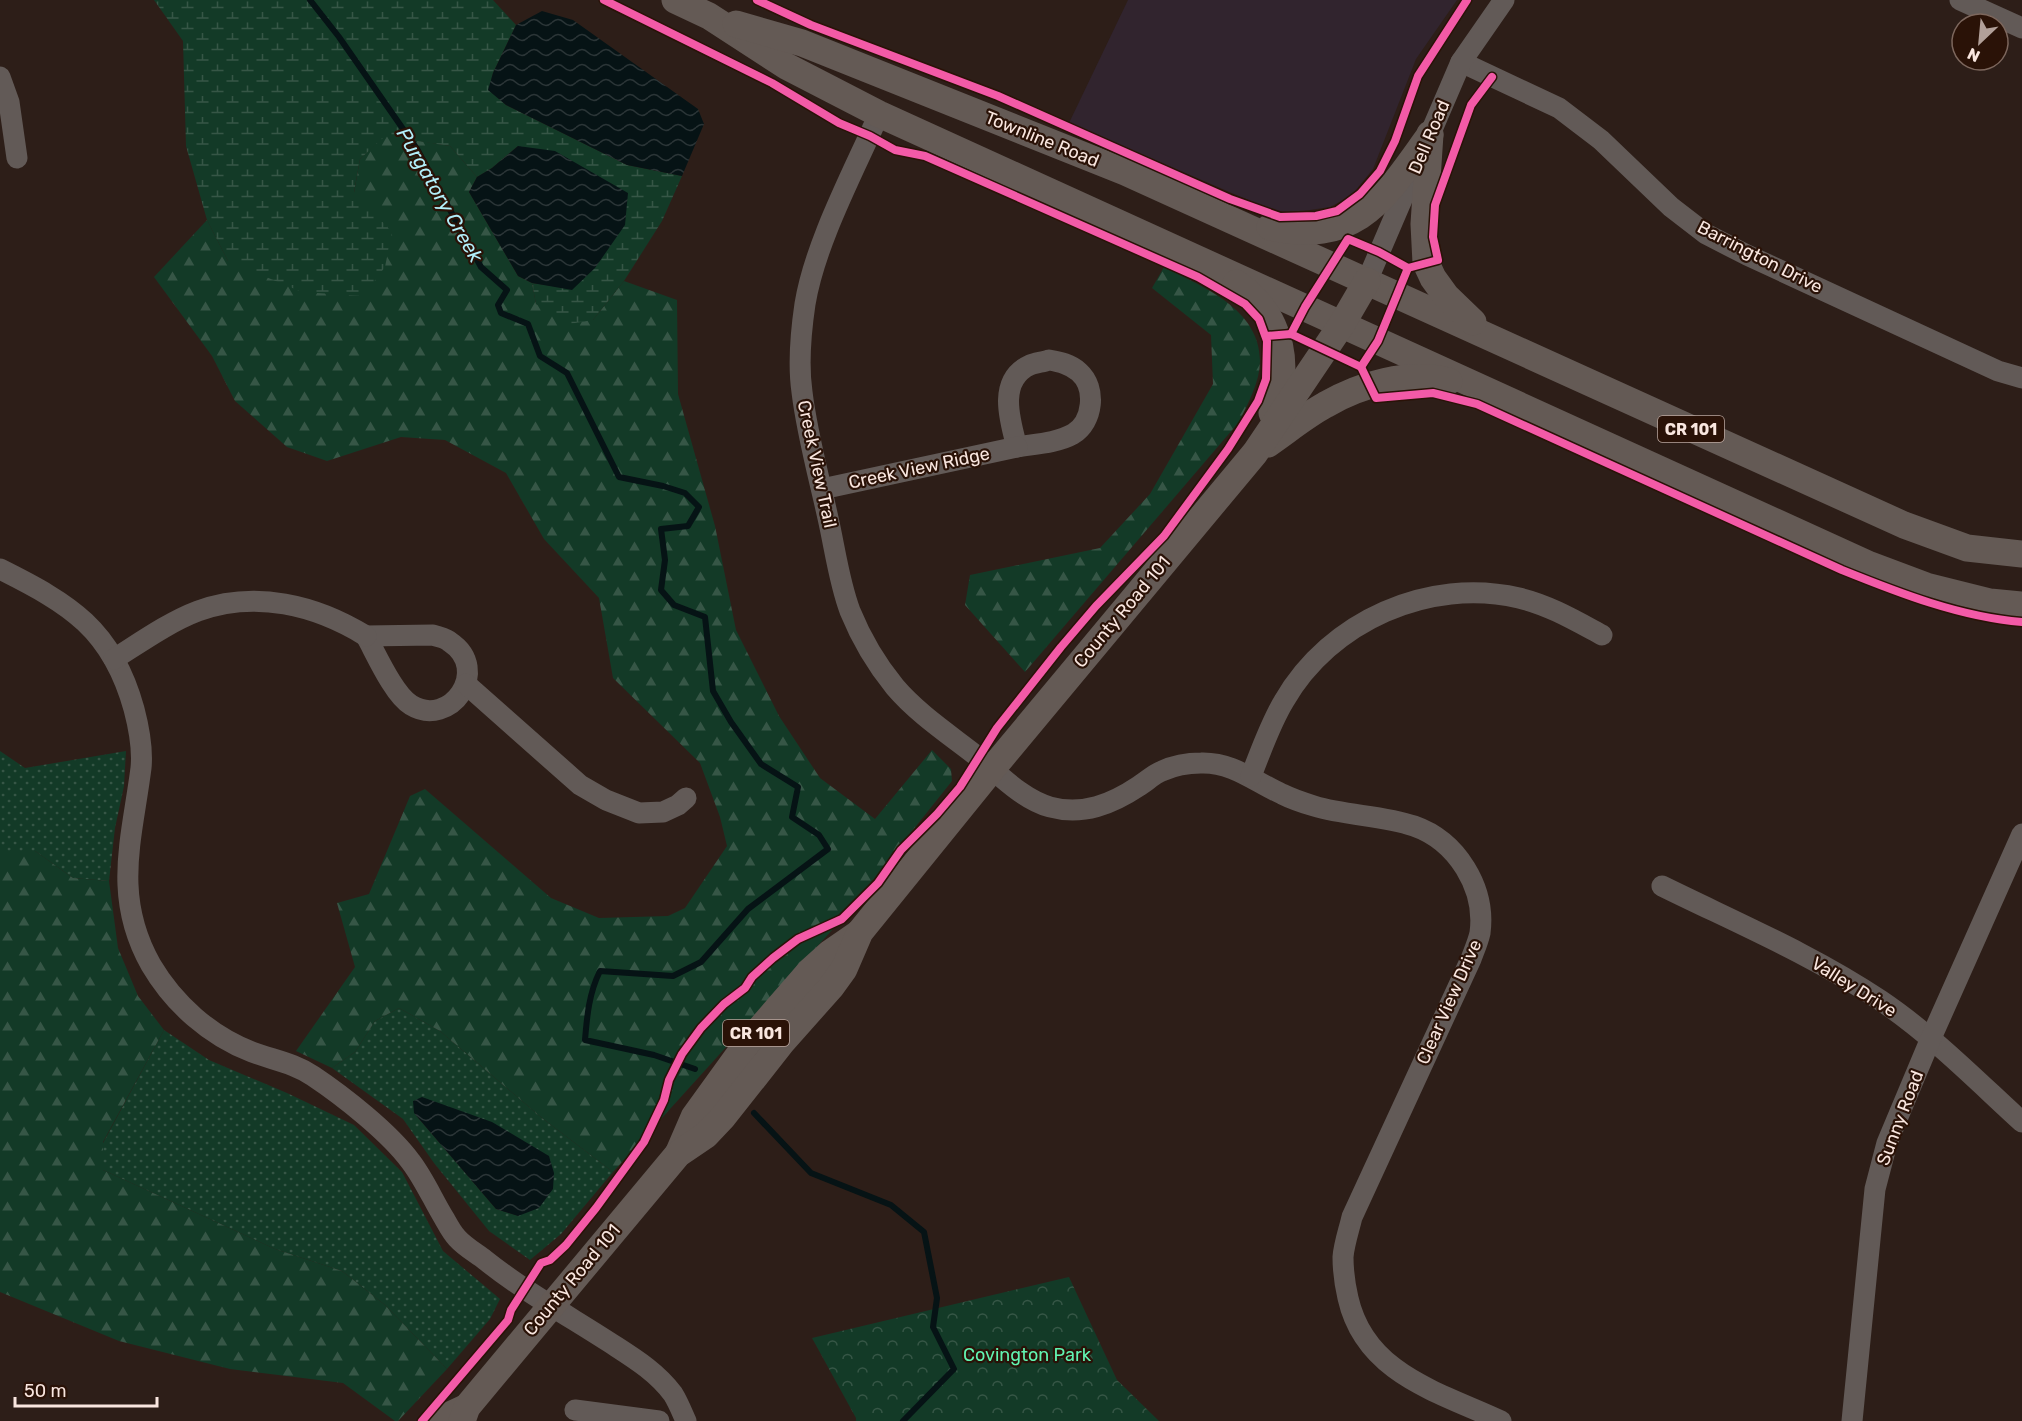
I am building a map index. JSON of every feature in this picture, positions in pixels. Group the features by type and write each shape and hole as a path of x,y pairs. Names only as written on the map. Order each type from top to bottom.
{"main road":[{"name":"Townline Road","path":"675,0 709,16 786,66 879,114 1342,324"},
{"name":"Townline Road","path":"709,16 802,43 1125,172 1367,281"},
{"path":"1230,219 1286,230 1312,232 1333,228 1359,217 1377,204 1431,134"},
{"path":"1431,134 1424,224 1426,264 1446,296 1466,317 1517,351"},
{"path":"1210,264 1241,286 1260,305 1280,340 1281,383 1272,414 1255,453"},
{"name":"County Road 101","path":"437,1421 464,1414 551,1305 678,1154 694,1118 746,1045 810,971 830,953 860,932 992,769 1255,453 1342,324 1367,281"},
{"name":"CR 101","path":"1367,281 1904,525 1967,548 2022,554"},
{"name":"CR 101","path":"1342,324 1870,565 1926,586 1990,602 2022,605"},
{"name":"CR 101","path":"1255,453 1325,405 1365,387 1402,378 1436,378 1479,388"}],"street":[{"name":"Dell Road","path":"1367,281 1461,62 1504,0"},
{"path":"1960,0 2022,28"},
{"name":"Barrington Drive","path":"1461,62 1559,108 1601,140 1671,207 1706,234 1988,366 2022,378"},
{"path":"0,77 9,102 16,158"},
{"name":"Creek View Trail","path":"879,114 820,250 805,302 801,346 801,389 850,610 870,651 896,688 929,719 992,769"},
{"path":"1048,360 1066,364 1080,373 1088,388 1091,406 1086,422 1074,433 1057,440 1017,447 1008,415 1008,396 1015,378 1029,366 1048,360"},
{"name":"Creek View Ridge","path":"822,489 1017,447"},
{"path":"0,569 56,598 71,609 101,639 120,667 140,730 141,763 129,834 127,868 129,901 137,933 150,964 169,992 193,1017 220,1037 249,1051 292,1064 312,1075 356,1108 411,1161 456,1238 516,1285 650,1369 674,1395 686,1421"},
{"path":"1251,776 1284,701 1307,669 1334,641 1367,619 1404,603 1442,595 1472,594 1519,598 1557,611 1602,635"},
{"path":"114,658 198,611 235,602 273,602 310,609 345,623 366,636 399,694 412,706 427,710 445,708 457,698 466,684 469,668 461,652 449,641 433,635 366,636"},
{"path":"466,684 580,785 606,800 639,813 663,812 678,805 686,798"},
{"name":"Clear View Drive","path":"992,769 1029,798 1048,807 1071,811 1096,808 1119,799 1159,772 1182,764 1206,762 1231,766 1282,794 1314,806 1349,815 1392,820 1417,827 1441,840 1459,858 1473,881 1479,907 1480,934 1471,959 1352,1217 1343,1257 1345,1285 1351,1311 1364,1339 1384,1361 1408,1378 1501,1421"},
{"name":"Sunny Road","path":"1852,1421 1875,1189 1887,1143 2022,834"},
{"name":"Valley Drive","path":"1662,886 1825,966 1881,1000 1931,1038 2022,1122"},
{"path":"575,1410 659,1421"}],"shaded area":[{"path":"1128,0 1457,0 1416,59 1373,169 1351,196 1330,207 1290,213 1269,209 1069,123"}],"green space":[{"path":"154,0 493,0 516,25 493,73 489,90 506,105 627,165 682,176 662,221 624,281 593,320 569,324 536,304 532,283 573,289 518,146 492,168 477,177 450,146 385,136 360,159 354,192 392,232 385,267 363,296 302,292 228,261 207,220 186,146 183,41"},
{"path":"385,135 450,146 477,177 469,192 518,276 532,283 536,304 593,320 624,281 677,300 678,394 715,526 736,630 779,716 820,778 875,819 932,750 951,769 952,781 842,919 613,1172 542,1118 440,1031 399,1008 375,1021 355,1052 332,1068 296,1051 355,967 337,903 369,894 410,796 425,789 551,898 599,918 668,916 685,908 727,846 720,817 700,763 613,678 599,598 544,539 506,473 445,440 401,437 327,461 287,447 235,401 212,356 154,277 207,220 228,261 392,233 354,193 360,159"},
{"path":"1164,267 1212,292 1240,314 1250,327 1257,343 1260,361 1256,385 1239,422 1025,672 965,605 970,575 1100,548 1150,494 1213,384 1211,335 1152,288"},
{"path":"0,751 25,768 126,751 124,786 115,828 109,881 73,878 35,851 0,851"},
{"path":"0,851 35,851 73,878 109,881 118,948 138,996 164,1030 103,1142 103,1170 275,1249 342,1271 385,1305 447,1369 398,1421 343,1383 230,1369 119,1341 0,1292"},
{"path":"399,1008 440,1031 542,1118 613,1172 561,1234 530,1260 489,1231 434,1163 403,1119 332,1068 355,1052 375,1021","holes":["414,1113 519,1216 496,1209"]},
{"path":"164,1030 209,1060 354,1125 402,1172 443,1251 500,1299 490,1319 447,1369 385,1305 342,1271 275,1249 103,1170 103,1143"},
{"name":"Covington Park","path":"1069,1277 1117,1380 1159,1421 856,1421 812,1338"}],"water":[{"path":"542,11 573,20 698,109 704,124 682,176 627,165 506,105 488,90 493,73 516,25"},
{"path":"518,146 555,151 628,193 625,225 595,268 572,290 532,283 518,276 469,192 477,177 492,168"},
{"path":"422,1097 492,1122 549,1156 554,1173 553,1189 539,1208 518,1216 496,1209 414,1113 413,1101"}],"waterway":[{"name":"Purgatory Creek","path":"310,0 339,37 417,149 481,267 507,290 498,305 501,313 528,324 540,356 567,373 619,477 685,493 699,507 688,526 661,529 665,560 661,590 674,605 705,617 713,691 731,722 761,764 798,787 792,817 819,835 828,849 748,909 701,962 673,976 600,971 591,996 585,1040 654,1055 695,1069"},
{"name":"Purgatory Creek","path":"754,1113 811,1173 891,1205 924,1232 937,1298 933,1327 954,1369 903,1421"}],"cycle path":[{"path":"422,1421 508,1320 511,1310 541,1263 550,1260 566,1245 644,1142 664,1100 669,1080 682,1054 701,1028 724,1004 745,988 752,977 773,958 798,939 842,919 878,883 901,850 960,787 997,728 1061,647 1096,606 1164,536 1228,449 1258,401 1266,379 1267,341 1259,319 1245,304 1198,277 925,156 895,150 839,123 772,83 604,0"},
{"path":"757,0 811,25 998,96 1230,199 1280,217 1316,216 1337,211 1360,194 1380,171 1395,141 1418,76 1467,0"},
{"path":"1408,268 1438,260 1433,237 1435,205 1471,105 1492,77"},
{"path":"1291,334 1305,307 1348,239 1379,252 1408,268 1378,341 1361,367"},
{"path":"1266,336 1291,334 1361,367 1376,398 1433,393 1477,404 1864,579 1953,609 2022,622"}]}
